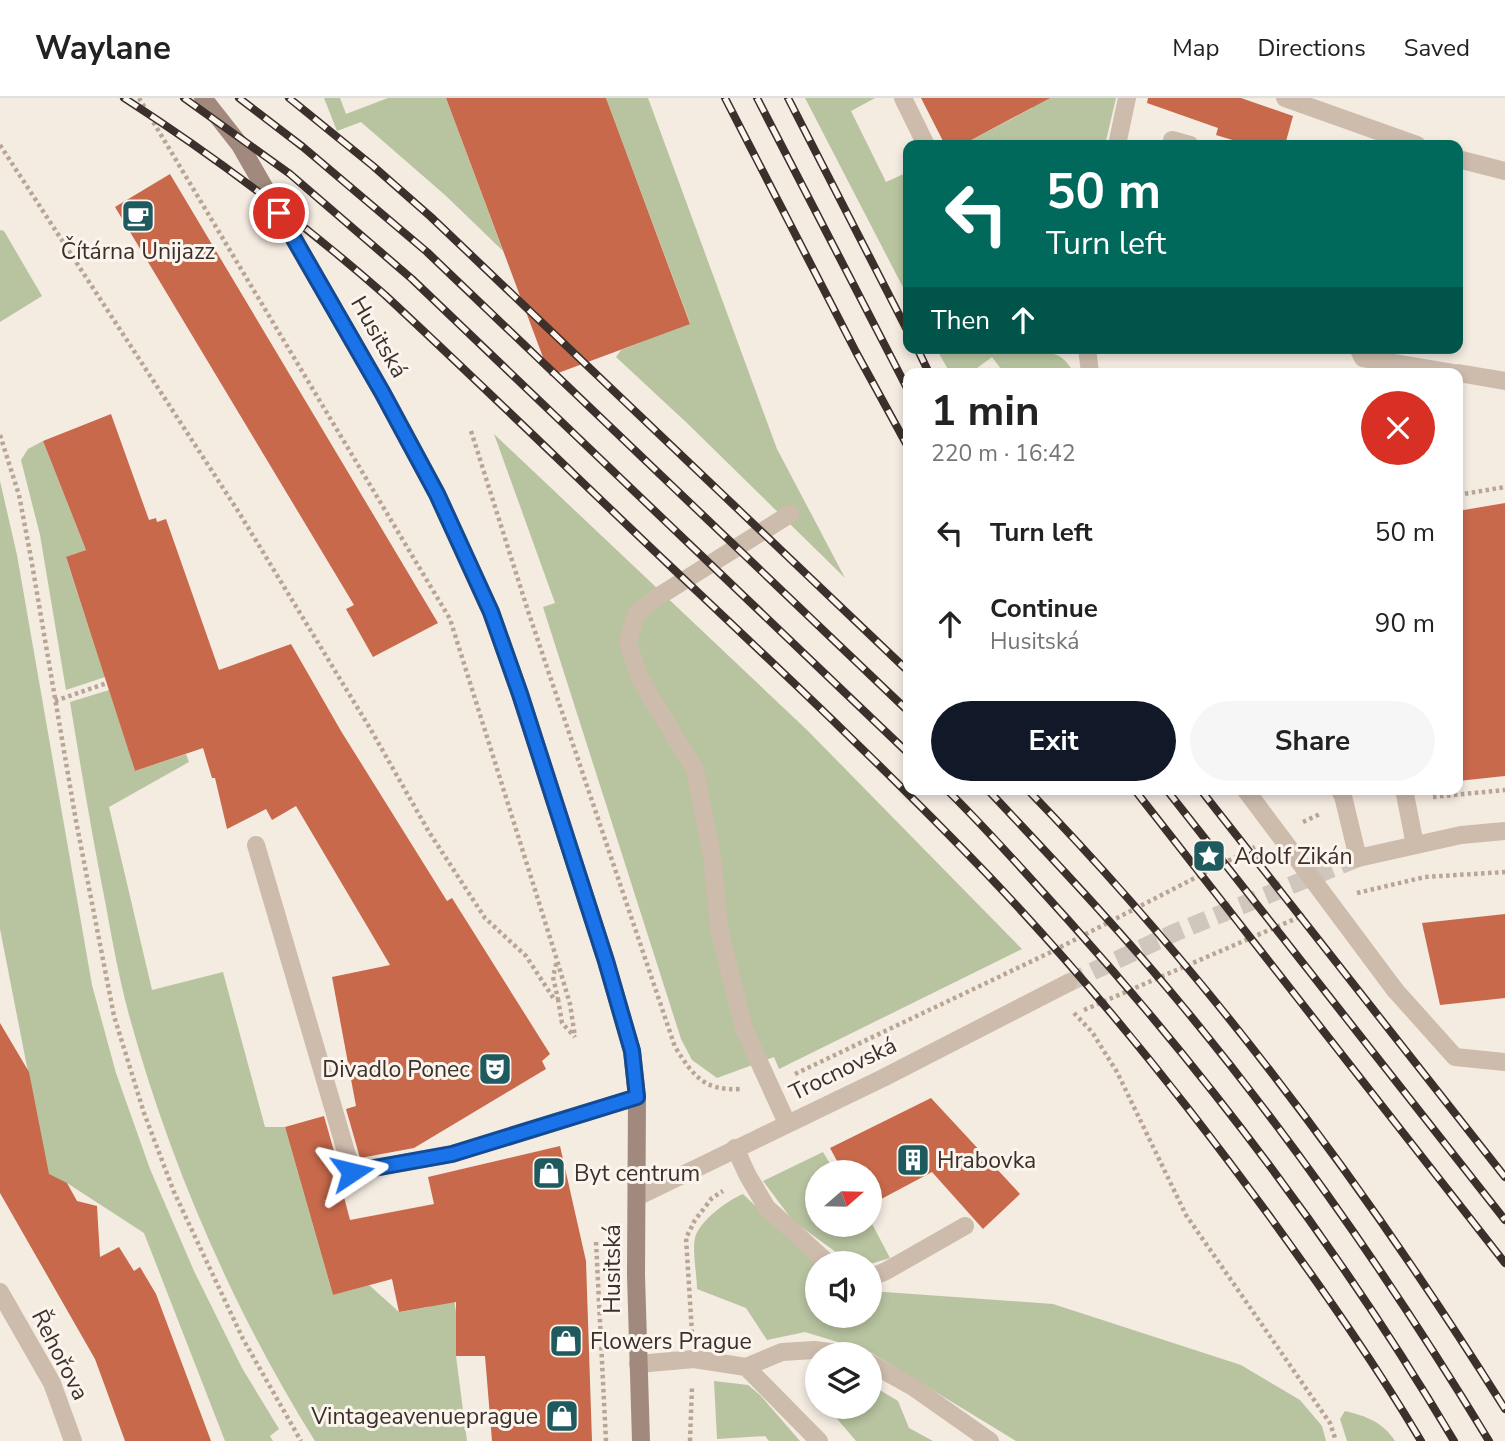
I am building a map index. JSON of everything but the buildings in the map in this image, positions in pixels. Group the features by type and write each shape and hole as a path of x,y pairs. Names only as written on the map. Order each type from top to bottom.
{"main road":[{"name":"Husitská","path":"203,98 240,145 382,392 437,494 491,612 520,694 610,972 632,1051 637,1097 638,1364 641,1441"}],"street":[{"path":"903,98 924,140"},
{"path":"1118,140 1127,98"},
{"path":"1285,98 1403,140"},
{"path":"1463,160 1505,171"},
{"path":"1361,360 1419,368"},
{"path":"1463,374 1505,381"},
{"path":"787,1123 744,1029 719,929 713,862 695,770 640,679 628,643 636,614 656,598 790,514"},
{"path":"1249,795 1395,990 1455,1057 1505,1062"},
{"path":"1341,795 1358,858 1461,835 1505,831"},
{"path":"1405,795 1415,845"},
{"path":"256,845 352,1172 452,1154 637,1097"},
{"name":"Trocnovská","path":"637,1197 735,1147 883,1078 1068,983"},
{"path":"735,1147 767,1208 814,1251"},
{"path":"882,1271 965,1226"},
{"name":"Řehořova","path":"0,1292 52,1383 73,1441"},
{"path":"638,1364 694,1359 746,1367 782,1352 805,1351"},
{"path":"746,1367 819,1441"},
{"path":"882,1370 912,1387 989,1441"}],"path":[{"path":"139,98 450,619 557,960 570,1004 575,1037 562,1023 553,977 557,960"},
{"path":"0,145 238,511 371,730 429,832 485,918 526,956 554,999 558,999"},
{"path":"471,431 529,614 675,1046 699,1080 725,1090 752,1088 782,1080 1049,953 1261,844"},
{"path":"0,435 19,495 76,821 114,1016 144,1113 174,1192 243,1339 301,1441"},
{"path":"1463,494 1505,487"},
{"path":"55,701 107,683"},
{"path":"1463,794 1505,790"},
{"path":"1405,795 1457,795"},
{"path":"1297,825 1321,813 1346,811"},
{"path":"1350,895 1425,877 1505,872"},
{"path":"1086,1009 1313,912"},
{"path":"1074,1013 1092,1032 1117,1072 1186,1215 1330,1423 1336,1441"},
{"path":"686,1238 694,1359 690,1441"},
{"path":"596,1242 606,1441"}],"green space":[{"path":"324,98 340,98 346,114 388,98 446,98 503,251 445,195 361,122 337,131"},
{"path":"606,98 648,98 777,449 845,578 616,357 621,350 690,323"},
{"path":"805,98 875,98 851,111 886,182 903,174 903,287"},
{"path":"1027,98 1116,98 1106,140 971,140 1032,108"},
{"path":"0,230 4,231 42,296 0,322"},
{"path":"939,354 1053,354 1062,358 1071,368 1000,368 992,357 977,368 947,368"},
{"path":"494,434 807,730 1022,949 779,1069 774,1057 717,1078 692,1060 681,1039 543,607 555,603"},
{"path":"43,441 86,550 66,558 105,677 66,690 40,535 21,460 28,449"},
{"path":"0,481 17,555 92,985 116,1073 150,1169 194,1271 242,1368 279,1429 270,1436 273,1441 225,1441 144,1233 67,1183 49,1179 0,929"},
{"path":"109,690 135,771 186,754 189,762 109,807 152,990 223,972 265,1127 285,1127 333,1295 369,1285 399,1312 429,1307 449,1269 456,1312 456,1356 467,1441 315,1441 257,1340 231,1288 184,1181 164,1126 129,1015 116,958 70,702"},
{"path":"823,1152 828,1160 806,1160"},
{"path":"805,1161 805,1230 793,1221 763,1181"},
{"path":"743,1194 805,1253 805,1328 882,1328 882,1292 1053,1304 1241,1365 1300,1400 1322,1426 1326,1441 1016,1441 882,1359 882,1342 838,1342 805,1332 767,1340 746,1308 697,1289 695,1238 702,1225 730,1201"},
{"path":"815,1237 879,1237 890,1258 882,1260 882,1251 834,1251"},
{"path":"714,1381 748,1385 800,1441 769,1441 765,1436 717,1439"},
{"path":"882,1391 898,1401 909,1428 933,1441 856,1441 837,1419 882,1419"},
{"path":"1345,1411 1373,1421 1385,1429 1395,1441 1347,1441 1340,1419"}],"tunnel":[{"path":"1068,983 1174,933 1358,858"}],"railway":[{"path":"124,98 258,192 385,295 903,789"},
{"path":"184,98 290,174 412,279 903,748"},
{"path":"239,98 303,147 427,252 903,706"},
{"path":"289,98 431,217 903,666"},
{"path":"725,98 903,438"},
{"path":"757,98 903,380"},
{"path":"788,98 903,322"},
{"path":"920,354 927,368"},
{"path":"909,795 1025,914 1135,1042 1205,1130 1331,1302 1421,1441"},
{"path":"952,795 1069,921 1225,1108 1368,1304 1454,1441"},
{"path":"993,795 1152,970 1260,1103 1379,1269 1489,1441"},
{"path":"1033,795 1159,934 1282,1086 1397,1245 1505,1409"},
{"path":"1139,795 1505,1263"},
{"path":"1171,795 1505,1220"},
{"path":"1205,795 1505,1177"}],"place":[{"name":"Čítárna Unijazz","path":"138,216"},
{"name":"Adolf Zikán","path":"1209,856"},
{"name":"Divadlo Ponec","path":"495,1069"},
{"name":"Hrabovka","path":"913,1160"},
{"name":"Byt centrum","path":"549,1173"},
{"name":"Flowers Prague","path":"566,1341"},
{"name":"Vintageavenueprague","path":"562,1416"}],"route":[{"path":"279,213 437,494 491,612 606,961 632,1051 637,1097 452,1154 352,1172"}]}
